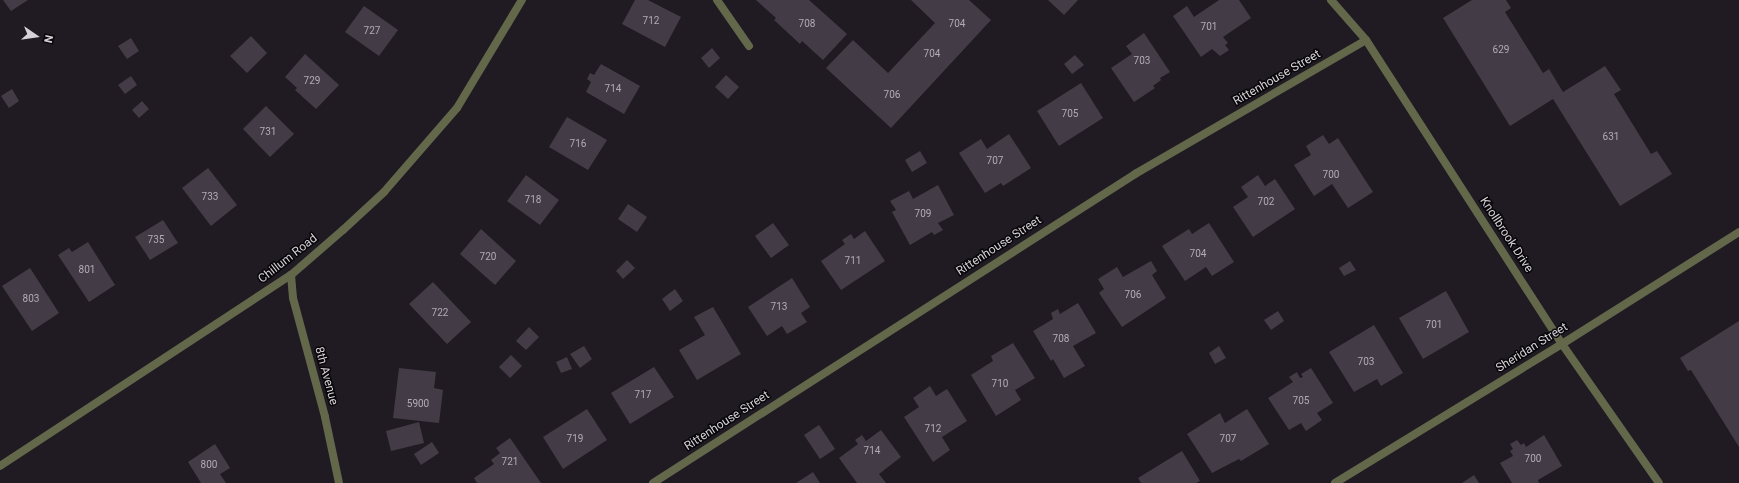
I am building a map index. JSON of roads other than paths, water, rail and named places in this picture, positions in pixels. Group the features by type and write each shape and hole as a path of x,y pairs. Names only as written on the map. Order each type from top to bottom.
{"street":[{"name":"Chillum Road","path":"0,466 291,275 384,192 457,108 522,0"},
{"path":"717,0 749,46"},
{"name":"Knollbrook Drive","path":"1331,0 1366,40 1562,344 1659,483"},
{"name":"Rittenhouse Street","path":"653,483 1135,174 1366,40"},
{"name":"Sheridan Street","path":"1335,483 1562,344 1739,232"},
{"name":"8th Avenue","path":"291,275 293,298 325,417 339,483"}]}
